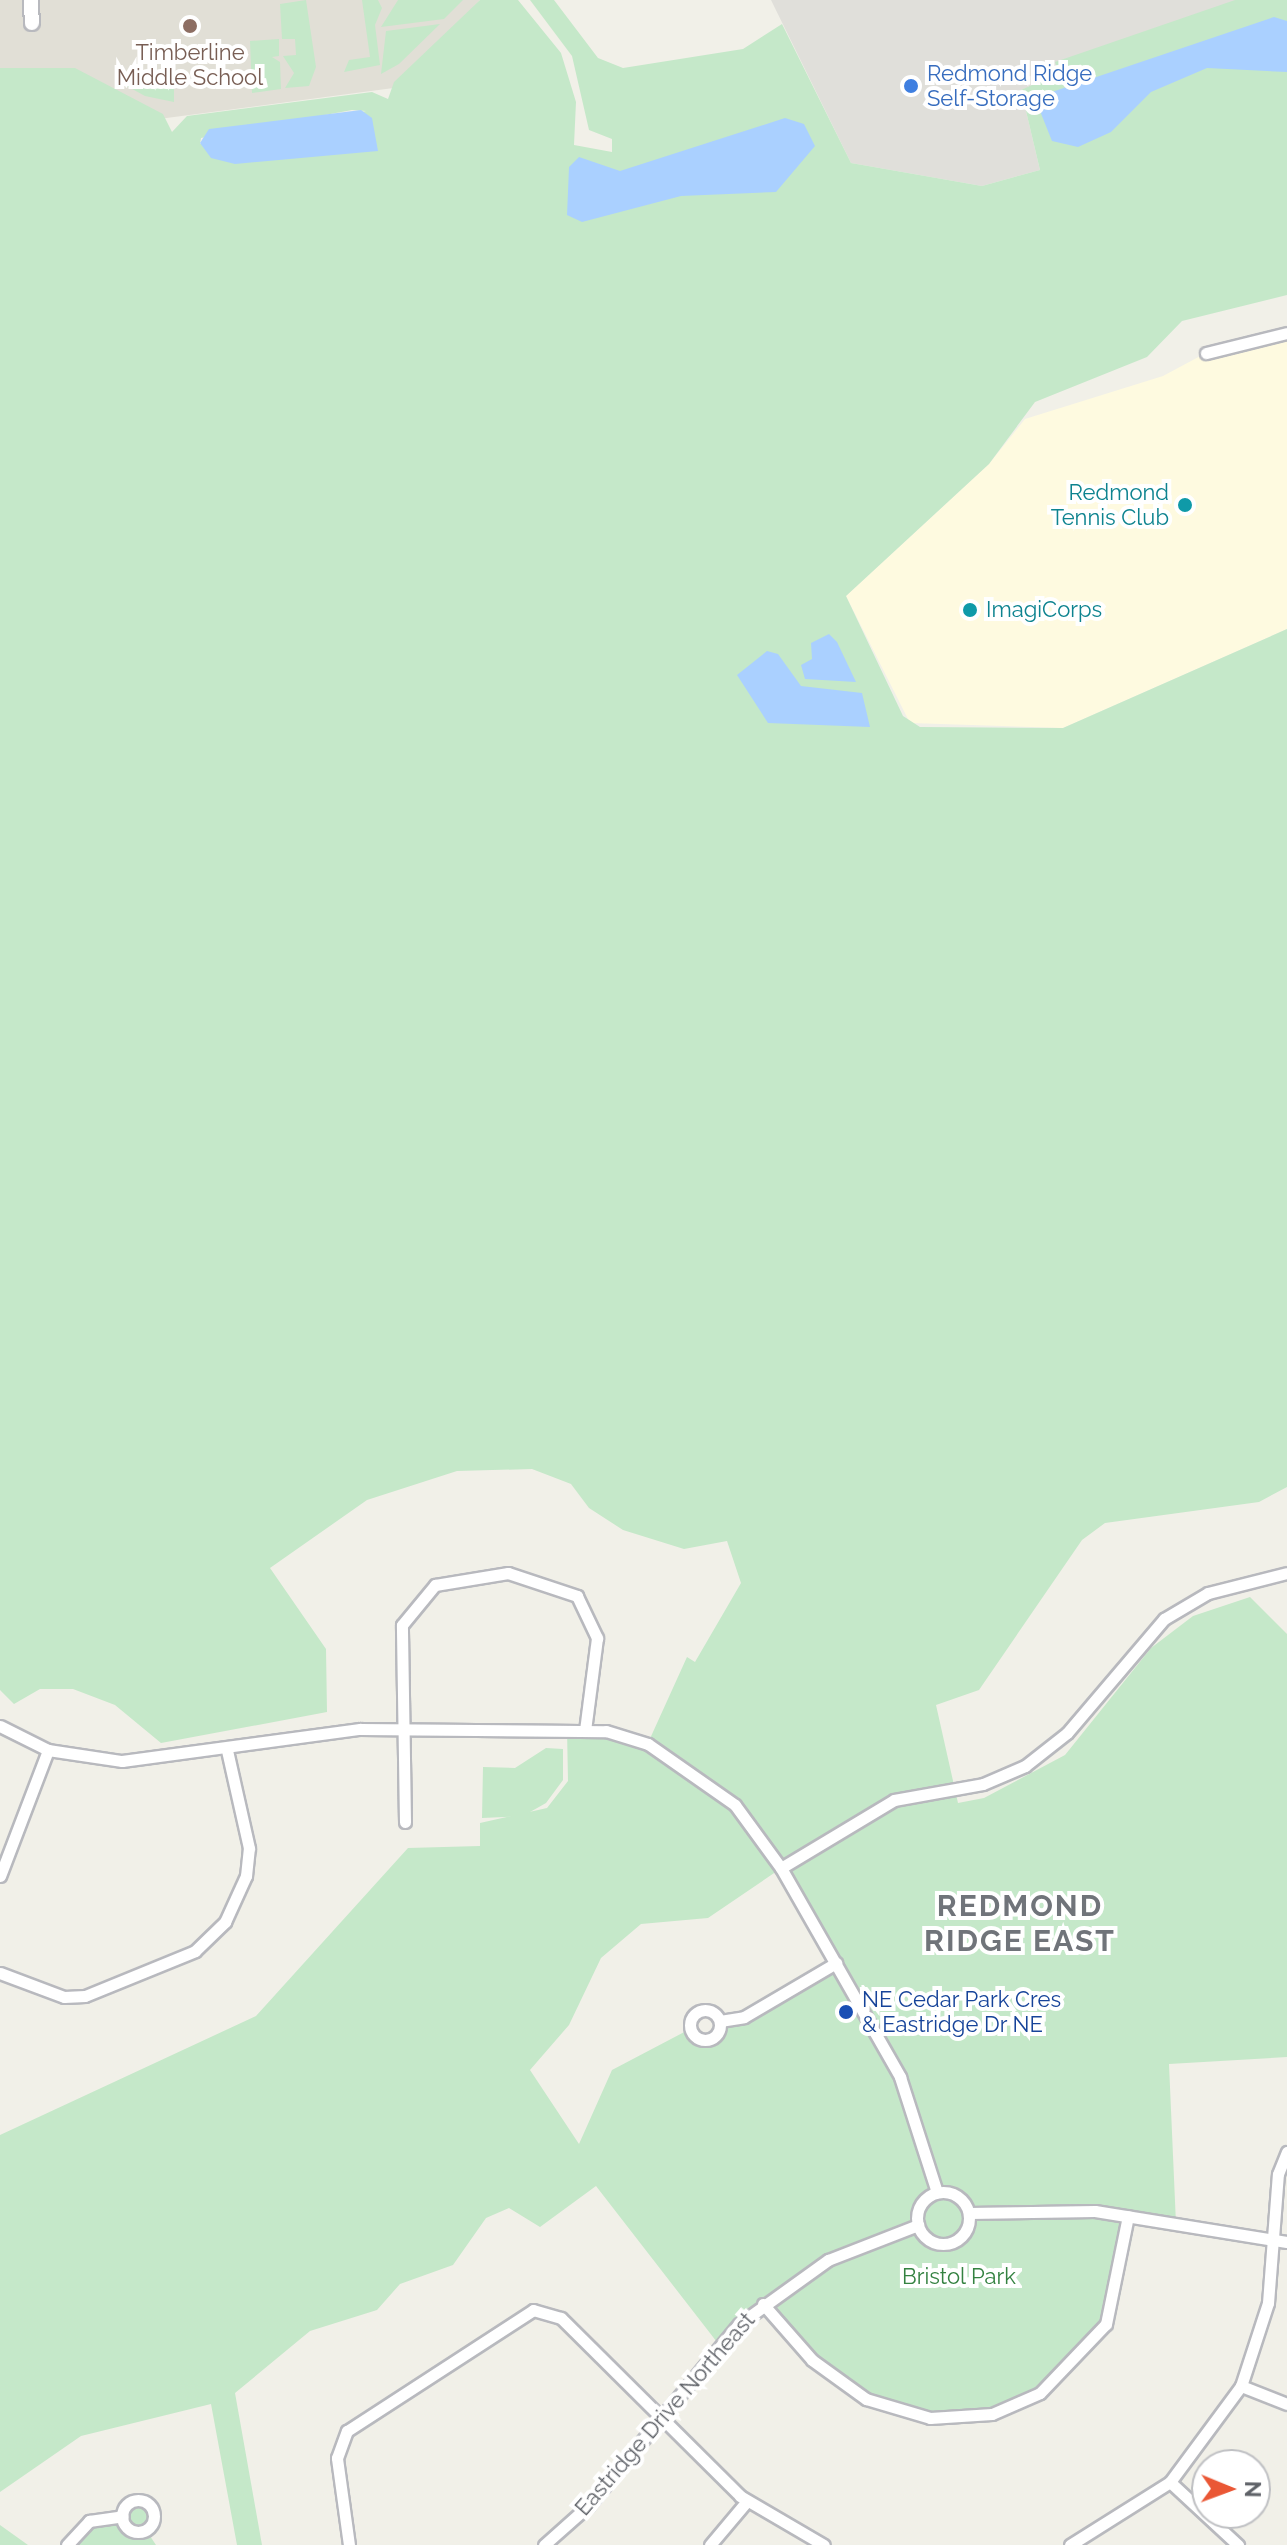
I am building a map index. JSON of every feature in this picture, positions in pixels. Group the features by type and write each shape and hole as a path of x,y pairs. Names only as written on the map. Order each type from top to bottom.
{"street":[{"path":"31,0 32,23"},
{"path":"1206,353 1287,333"},
{"path":"405,1822 401,1645 410,1609 445,1581 508,1573 563,1587 590,1614 597,1648 585,1730"},
{"path":"781,1868 894,1800 983,1784 1025,1766 1067,1733 1164,1619 1208,1593 1287,1573"},
{"path":"0,1726 48,1750 122,1761 227,1750 298,1732 402,1728 585,1730 648,1744 702,1775 735,1805 781,1868 900,2077 937,2192"},
{"path":"0,1876 48,1750"},
{"path":"0,1973 64,1997 85,1996 195,1951 236,1900 249,1848 227,1750"},
{"path":"720,2021 744,2017 836,1963"},
{"path":"1070,2545 1170,2482 1241,2386 1263,2327 1282,2241 1278,2174 1287,2152"},
{"path":"937,2192 961,2198 969,2213 967,2230 945,2245 928,2240 918,2225 918,2208 937,2192"},
{"path":"969,2213 1025,2208 1128,2216 1282,2241"},
{"path":"763,2304 812,2360 866,2399 930,2418 992,2414 1040,2393 1099,2333 1118,2288 1128,2216"},
{"name":"Eastridge Drive Northeast","path":"544,2545 589,2505 660,2417 763,2304 828,2260 918,2225"},
{"path":"349,2545 337,2473 347,2431 499,2336 516,2317 542,2310 561,2318 747,2501 824,2545"},
{"path":"1241,2386 1287,2404"},
{"path":"1170,2482 1238,2545"},
{"path":"710,2545 747,2501"},
{"path":"67,2545 89,2521 123,2516"}],"shaded area":[{"path":"0,0 480,0 401,87 136,122 0,80"},
{"path":"771,0 1280,0 1021,90 1040,170 982,186 851,163"},
{"path":"1287,333 1287,629 1063,728 910,723 846,596 989,464 1025,419 1163,376 1206,353"}],"green space":[{"path":"306,0 316,67 309,86 285,88 294,73 283,56 296,55 295,39 282,39 280,4"},
{"path":"362,0 378,0 382,8 375,25 380,65 344,72 349,60 370,57"},
{"path":"398,0 463,0 444,19 381,27"},
{"name":"Bristol Park","path":"480,0 518,0 561,53 576,102 574,145 612,152 612,139 589,130 572,56 530,0 554,0 598,58 623,68 743,49 782,24 851,163 982,186 1040,170 1021,90 1059,73 1055,62 1235,0 1287,0 1287,295 1182,321 1147,357 1035,402 989,464 846,596 903,716 920,727 1063,728 1287,629 1287,1487 1259,1502 1105,1523 1082,1540 979,1690 936,1705 958,1803 984,1798 1065,1755 1151,1648 1193,1616 1250,1597 1287,1634 1287,2057 1169,2064 1176,2224 1128,2216 1118,2288 1087,2351 1017,2405 930,2418 838,2383 763,2304 720,2346 596,2186 540,2227 509,2208 486,2218 453,2265 400,2284 377,2310 310,2331 235,2393 262,2545 237,2545 211,2404 81,2436 0,2492 0,2135 256,2016 408,1848 480,1846 480,1823 547,1808 568,1781 567,1729 648,1743 687,1657 695,1662 741,1583 727,1541 684,1549 623,1530 589,1508 571,1484 532,1469 457,1471 367,1500 270,1568 326,1649 327,1712 161,1743 115,1705 73,1689 40,1689 14,1704 0,1690 0,68 75,68 163,114 172,132 187,116 372,92 388,99 394,82","holes":["352,110 366,111 200,144 201,138","780,1869 836,1963 720,2021 711,2039 690,2029 612,2070 579,2144 530,2070 569,2025 601,1958 641,1924 708,1918"]},
{"path":"440,24 399,64 381,74 386,31"},
{"path":"279,39 279,56 272,57 280,62 281,89 252,93 250,41"},
{"path":"123,84 174,85 174,102 145,96"},
{"path":"546,1748 563,1749 563,1780 546,1803 523,1816 482,1818 483,1767 515,1768"},
{"path":"135,2501 152,2508 146,2530 156,2545 67,2545 78,2530 123,2516"},
{"path":"0,2525 28,2545 0,2545"}],"water":[{"path":"1274,17 1287,21 1287,72 1207,68 1151,92 1111,132 1078,147 1052,141 1040,111 1046,94"},
{"path":"361,110 372,118 378,151 235,164 211,158 200,143 209,129"},
{"path":"785,118 804,124 815,146 776,192 681,196 582,222 567,215 569,167 579,157 620,171"},
{"path":"829,634 837,642 856,682 805,679 801,665 812,659 811,643"},
{"path":"767,651 778,654 801,686 862,693 870,727 768,723 737,675"}],"place":[{"name":"Timberline Middle School","path":"190,26"},
{"name":"Redmond Ridge Self-Storage","path":"911,86"},
{"name":"Redmond Tennis Club","path":"1185,505"},
{"name":"ImagiCorps","path":"970,610"},
{"name":"NE Cedar Park Cres & Eastridge Dr NE","path":"846,2012"}],"district":[{"name":"REDMOND RIDGE EAST","path":"1020,1923"}]}
